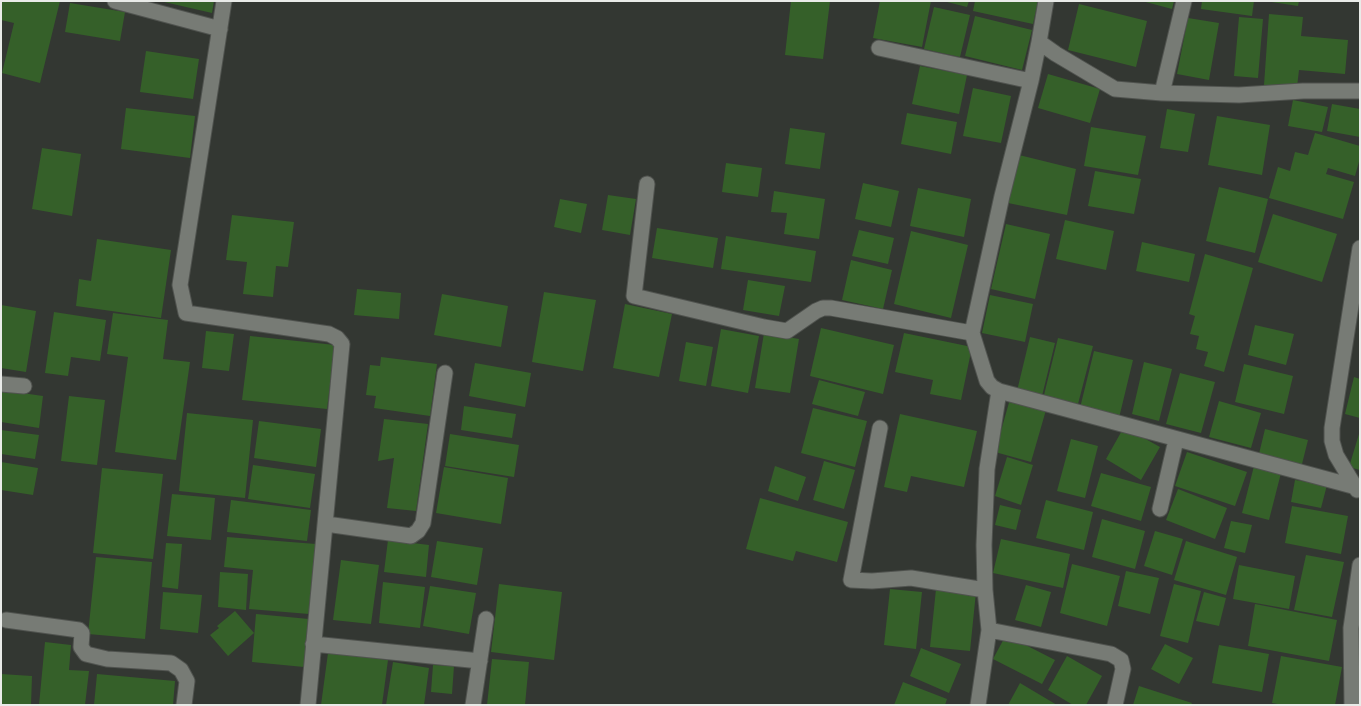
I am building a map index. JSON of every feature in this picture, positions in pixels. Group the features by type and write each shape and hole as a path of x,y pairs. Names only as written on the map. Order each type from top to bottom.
{"street":[{"path":"115,1 220,29"},
{"path":"224,1 180,285 186,313 329,334 337,338 342,344 308,705"},
{"path":"1046,1 1032,81 1002,196 972,334 987,381 999,391 1358,489"},
{"path":"1162,93 1184,1"},
{"path":"1039,42 1110,87 1162,93 1240,95 1303,91 1360,91"},
{"path":"878,48 1032,81"},
{"path":"648,184 634,296 764,328 787,331 816,311 823,308 831,308 972,334"},
{"path":"1358,489 1336,455 1332,441 1332,428 1360,248"},
{"path":"326,524 411,536 418,532 423,523 445,372"},
{"path":"1,384 24,386"},
{"path":"978,705 989,630 985,590 984,545 988,469 999,391"},
{"path":"880,428 851,580 872,581 911,578 985,590"},
{"path":"1160,509 1176,440"},
{"path":"1352,705 1351,628 1360,565"},
{"path":"473,705 486,619"},
{"path":"6,620 79,630 82,633 81,647 86,654 107,659 171,663 181,670 187,681 184,705"},
{"path":"989,630 1112,654 1120,660 1123,669 1115,705"},
{"path":"313,644 480,661"}],"building":[{"path":"1,1 60,1 40,83 2,73 14,23 1,20"},
{"path":"160,1 214,1 212,13"},
{"path":"791,1 830,1 823,59 785,55"},
{"path":"880,1 931,1 922,47 873,38"},
{"path":"943,1 969,1 967,7"},
{"path":"975,1 1038,1 1033,24 973,11"},
{"path":"1142,1 1174,1 1172,9"},
{"path":"1202,1 1254,1 1252,16 1201,9"},
{"path":"1265,1 1299,1 1298,6"},
{"path":"70,3 125,12 120,41 65,32"},
{"path":"1079,4 1147,21 1136,67 1068,50"},
{"path":"934,7 970,15 960,57 924,49"},
{"path":"1269,14 1303,17 1301,36 1348,40 1345,74 1299,70 1297,87 1264,85"},
{"path":"975,16 1032,30 1022,70 965,56"},
{"path":"1239,17 1263,19 1258,78 1234,76"},
{"path":"1188,18 1219,23 1209,80 1177,74"},
{"path":"146,51 199,59 193,99 140,92"},
{"path":"920,66 967,75 959,114 912,104"},
{"path":"1048,74 1100,89 1090,123 1038,108"},
{"path":"973,88 1011,96 1001,143 963,136"},
{"path":"1293,100 1328,107 1322,132 1288,126"},
{"path":"1332,104 1360,109 1360,137 1327,131"},
{"path":"126,108 195,116 190,158 121,149"},
{"path":"1167,109 1195,114 1188,152 1160,148"},
{"path":"907,113 957,122 951,154 901,144"},
{"path":"1217,116 1270,125 1262,175 1208,165"},
{"path":"1091,127 1146,136 1138,175 1084,166"},
{"path":"790,128 825,133 820,169 785,164"},
{"path":"1315,133 1360,146 1360,158 1355,176 1328,168 1326,174 1354,182 1343,219 1269,198 1278,167 1290,171 1295,152 1308,155"},
{"path":"42,148 81,154 72,216 32,209"},
{"path":"1019,155 1076,169 1067,215 1008,203"},
{"path":"726,163 762,168 758,197 722,192"},
{"path":"1095,171 1141,179 1134,214 1088,206"},
{"path":"863,183 899,191 891,227 855,219"},
{"path":"1219,187 1268,199 1255,253 1206,241"},
{"path":"918,188 971,199 964,237 910,226"},
{"path":"774,191 825,199 819,239 784,234 787,213 771,212"},
{"path":"608,195 636,199 630,235 602,230"},
{"path":"560,199 587,204 581,233 554,227"},
{"path":"1273,214 1337,234 1322,282 1258,262"},
{"path":"232,215 294,222 288,267 276,266 273,297 243,294 247,262 226,260"},
{"path":"1065,220 1114,231 1106,270 1056,259"},
{"path":"1006,224 1050,234 1035,299 991,289"},
{"path":"657,228 718,238 713,268 652,258"},
{"path":"859,230 894,238 888,264 852,256"},
{"path":"911,231 968,245 951,318 894,304"},
{"path":"726,236 816,251 811,282 721,269"},
{"path":"97,239 171,250 161,318 76,306 79,279 91,281"},
{"path":"1142,242 1195,254 1189,282 1136,271"},
{"path":"1205,254 1253,268 1224,372 1204,366 1208,352 1196,349 1199,336 1190,334 1195,316 1189,314"},
{"path":"851,260 892,270 883,309 842,300"},
{"path":"748,280 785,286 779,316 743,310"},
{"path":"357,289 401,293 399,319 354,315"},
{"path":"544,292 596,300 583,371 532,362"},
{"path":"442,294 508,306 501,347 434,335"},
{"path":"990,295 1033,304 1025,342 982,333"},
{"path":"625,304 672,314 659,377 613,368"},
{"path":"1,305 36,311 26,372 1,368"},
{"path":"54,312 106,320 100,361 71,357 68,376 45,373"},
{"path":"113,313 168,320 163,359 190,362 176,460 115,452 128,357 107,354"},
{"path":"1255,325 1294,334 1286,365 1248,355"},
{"path":"821,328 894,345 883,394 810,376"},
{"path":"721,329 759,336 748,393 711,386"},
{"path":"206,331 234,334 229,371 202,368"},
{"path":"764,333 799,339 790,393 755,388"},
{"path":"904,333 972,347 961,400 930,394 933,380 895,372"},
{"path":"250,336 335,345 327,409 242,400"},
{"path":"1030,337 1055,343 1042,396 1017,391"},
{"path":"1058,338 1093,346 1078,404 1044,395"},
{"path":"686,342 713,347 706,386 679,381"},
{"path":"1094,351 1133,360 1119,418 1080,408"},
{"path":"381,357 437,364 430,416 374,408 376,396 366,395 370,365 380,366"},
{"path":"1144,362 1172,369 1159,421 1132,414"},
{"path":"475,363 531,373 525,407 469,396"},
{"path":"1244,364 1293,376 1284,414 1235,402"},
{"path":"1180,373 1215,382 1201,433 1166,424"},
{"path":"1354,377 1360,379 1360,418 1345,414"},
{"path":"819,380 865,392 858,416 812,404"},
{"path":"1,390 43,396 39,428 1,422"},
{"path":"69,396 105,400 97,465 61,461"},
{"path":"1010,399 1046,410 1031,462 995,452"},
{"path":"1219,401 1261,413 1251,448 1209,437"},
{"path":"464,406 516,414 512,438 461,430"},
{"path":"813,408 867,421 855,467 801,453"},
{"path":"187,413 253,420 245,498 179,491"},
{"path":"900,414 977,431 964,487 911,476 907,492 884,487"},
{"path":"384,419 428,424 416,511 387,508 394,458 378,461"},
{"path":"259,421 321,429 316,467 254,458"},
{"path":"1124,427 1160,447 1141,480 1106,459"},
{"path":"1265,429 1308,440 1301,468 1258,458"},
{"path":"1,430 39,435 35,459 1,454"},
{"path":"450,434 519,445 514,477 445,466"},
{"path":"1360,434 1360,470 1349,467"},
{"path":"1071,439 1098,446 1085,498 1057,491"},
{"path":"1187,452 1247,472 1235,506 1175,486"},
{"path":"1007,457 1033,465 1021,505 995,496"},
{"path":"824,461 855,470 844,509 813,500"},
{"path":"1,462 38,468 33,495 1,490"},
{"path":"253,465 315,474 310,508 248,499"},
{"path":"775,466 806,477 798,501 768,491"},
{"path":"1254,466 1281,473 1269,520 1242,513"},
{"path":"444,467 508,478 501,524 436,513"},
{"path":"102,468 163,474 153,559 93,553"},
{"path":"1101,473 1151,487 1141,521 1091,506"},
{"path":"1295,480 1327,485 1321,508 1291,502"},
{"path":"1178,489 1227,508 1215,539 1166,520"},
{"path":"172,494 215,498 211,540 167,536"},
{"path":"760,498 848,522 837,562 796,551 793,561 746,549"},
{"path":"231,500 311,510 307,541 227,532"},
{"path":"1046,500 1093,512 1084,550 1036,538"},
{"path":"1000,505 1021,510 1016,530 995,525"},
{"path":"1292,506 1348,516 1341,554 1285,543"},
{"path":"1102,519 1145,531 1135,569 1092,557"},
{"path":"1231,521 1252,525 1245,553 1224,548"},
{"path":"1155,531 1183,539 1172,575 1144,566"},
{"path":"227,537 316,544 309,614 249,609 253,570 224,567"},
{"path":"1001,539 1070,554 1063,588 993,573"},
{"path":"388,540 429,545 426,577 384,572"},
{"path":"437,541 483,548 477,585 431,577"},
{"path":"1186,541 1237,557 1226,595 1174,580"},
{"path":"166,543 182,544 178,589 162,587"},
{"path":"1306,555 1344,562 1332,617 1294,610"},
{"path":"96,557 152,562 145,639 88,634"},
{"path":"341,560 379,565 371,624 333,620"},
{"path":"1072,564 1120,576 1107,626 1060,613"},
{"path":"1239,565 1295,576 1289,609 1233,599"},
{"path":"1126,571 1159,578 1150,614 1118,606"},
{"path":"220,572 248,574 246,610 218,607"},
{"path":"383,582 425,587 420,628 379,623"},
{"path":"499,584 562,592 554,660 491,652"},
{"path":"1174,584 1201,591 1188,643 1160,636"},
{"path":"1026,585 1051,592 1041,627 1015,620"},
{"path":"430,586 476,593 469,634 423,626"},
{"path":"890,589 922,592 916,649 884,645"},
{"path":"936,589 976,592 970,651 930,647"},
{"path":"163,592 202,595 198,633 160,629"},
{"path":"1204,592 1226,598 1219,626 1196,621"},
{"path":"1255,604 1337,620 1329,661 1248,646"},
{"path":"235,611 254,633 228,656 210,635 219,628 217,626"},
{"path":"256,614 309,619 304,667 252,662"},
{"path":"1006,635 1055,660 1042,684 993,659"},
{"path":"45,642 71,645 69,670 89,671 85,705 39,705"},
{"path":"1165,644 1193,658 1179,684 1151,669"},
{"path":"1219,645 1269,654 1262,692 1212,683"},
{"path":"921,648 961,664 949,693 910,676"},
{"path":"328,653 388,660 382,705 321,705"},
{"path":"1067,656 1102,676 1086,705 1073,705 1048,690"},
{"path":"1281,656 1342,667 1335,705 1283,705 1272,703"},
{"path":"492,659 529,662 525,705 487,705"},
{"path":"393,662 429,668 424,705 386,705"},
{"path":"433,665 454,666 452,694 431,692"},
{"path":"1,674 32,676 31,705 1,705"},
{"path":"97,674 175,681 173,705 94,705"},
{"path":"903,682 947,699 945,705 894,705"},
{"path":"1020,683 1057,705 1008,705"},
{"path":"1139,686 1192,703 1191,705 1133,705"}]}
